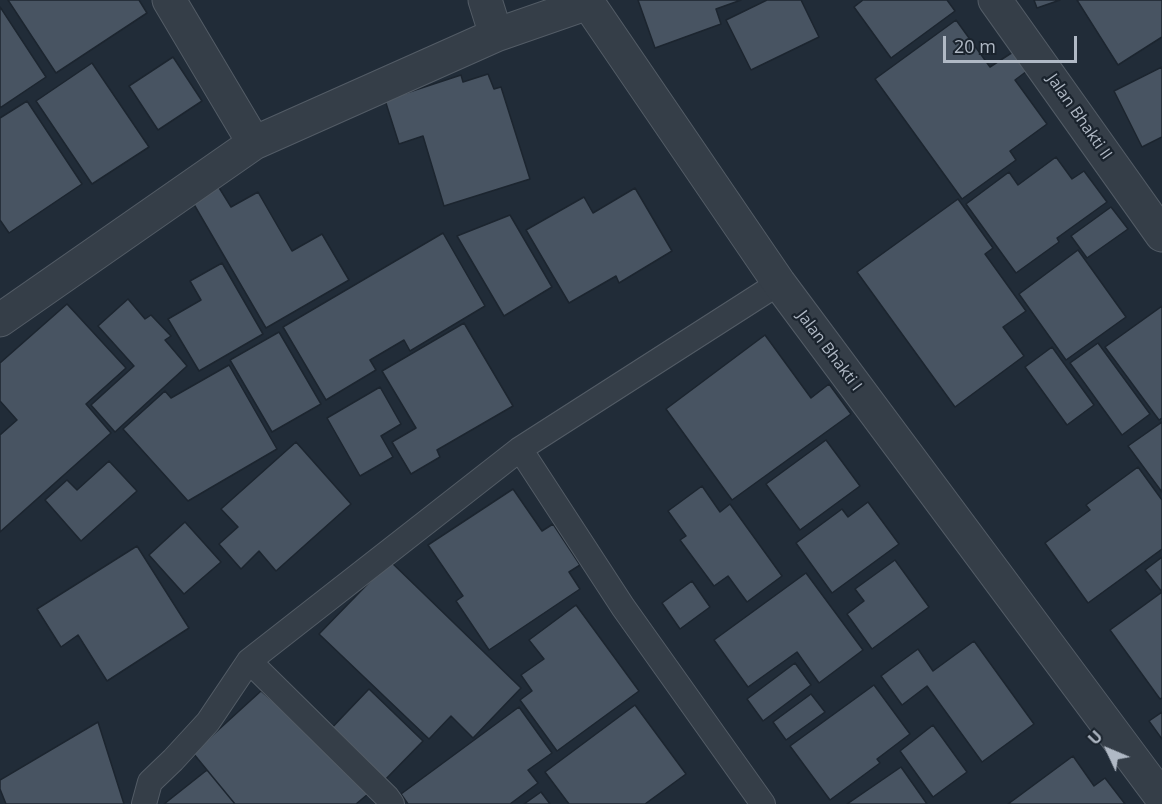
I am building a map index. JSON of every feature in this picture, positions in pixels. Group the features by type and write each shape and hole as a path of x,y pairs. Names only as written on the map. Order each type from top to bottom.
{"street":[{"path":"169,0 254,143"},
{"path":"485,0 496,35"},
{"name":"Jalan Bhakti II","path":"995,0 1162,235"},
{"name":"Jalan Bhakti I","path":"5,307 254,143 496,35 588,1 779,283 1162,798"}],"lane":[{"path":"144,804 150,782 208,722 249,661 520,449 779,283"},
{"path":"520,449 623,607 763,804"},
{"path":"249,661 392,804"}],"building":[{"path":"8,0 139,0 147,13 56,73"},
{"path":"638,0 741,0 716,9 721,24 655,48"},
{"path":"767,0 801,0 819,37 751,70 726,20"},
{"path":"863,0 947,0 955,11 891,58 854,7"},
{"path":"1034,0 1060,0 1037,8"},
{"path":"1077,0 1162,0 1162,37 1118,65"},
{"path":"0,7 46,77 0,108"},
{"path":"956,20 990,67 1013,52 1027,71 1015,80 1047,124 1010,151 1016,160 962,199 875,79"},
{"path":"173,57 202,101 158,130 129,86"},
{"path":"92,63 149,147 92,184 36,101"},
{"path":"1162,67 1162,137 1142,147 1114,91"},
{"path":"488,74 494,89 501,87 530,179 444,206 423,136 399,144 385,100 461,75 463,82"},
{"path":"27,101 82,184 9,233 0,220 0,118"},
{"path":"1056,157 1072,179 1084,171 1107,202 1057,238 1059,242 1016,273 966,204 1009,172 1018,185"},
{"path":"218,186 231,207 258,192 292,251 322,234 349,280 266,328 192,201"},
{"path":"635,188 672,251 619,283 616,276 569,303 526,230 584,197 593,213"},
{"path":"958,199 993,248 985,254 1026,311 1003,327 1024,356 955,407 857,272"},
{"path":"1111,207 1128,229 1087,258 1071,236"},
{"path":"510,215 552,287 504,316 457,236"},
{"path":"443,233 485,306 410,351 404,340 370,360 376,370 326,400 283,327"},
{"path":"1078,250 1126,317 1066,360 1019,294"},
{"path":"222,263 263,334 199,371 168,319 201,300 190,281"},
{"path":"128,299 145,319 151,315 171,336 165,340 187,366 115,432 91,405 134,366 98,326"},
{"path":"67,304 126,368 86,404 111,433 0,532 0,435 17,420 0,401 0,363"},
{"path":"1162,306 1162,418 1159,420 1105,347"},
{"path":"464,323 513,406 437,450 440,457 411,474 392,442 416,428 382,371"},
{"path":"279,332 321,404 272,432 230,360"},
{"path":"765,335 811,398 829,384 851,414 732,500 666,409"},
{"path":"1098,343 1150,414 1122,435 1070,363"},
{"path":"1052,347 1094,405 1067,425 1025,367"},
{"path":"229,365 277,449 188,501 123,429 165,391 171,398"},
{"path":"380,387 401,424 381,436 393,457 360,476 327,418"},
{"path":"1162,422 1162,492 1128,446"},
{"path":"826,440 860,486 800,530 766,484"},
{"path":"296,442 351,504 276,571 259,551 241,569 219,544 238,527 221,509"},
{"path":"109,461 137,491 81,541 45,500 67,480 77,490"},
{"path":"1138,467 1162,500 1162,549 1088,603 1045,543 1090,510 1086,505"},
{"path":"702,486 720,512 730,504 782,576 747,602 728,576 714,586 680,540 686,536 668,511"},
{"path":"513,489 542,531 553,524 580,565 569,572 580,589 489,650 456,601 463,596 428,545"},
{"path":"868,502 899,544 832,593 796,543 842,509 848,517"},
{"path":"185,522 221,562 184,594 149,555"},
{"path":"137,546 189,628 107,681 78,635 61,647 37,609"},
{"path":"1162,557 1162,592 1145,570"},
{"path":"895,560 929,607 872,649 847,614 864,601 855,589"},
{"path":"390,561 521,688 473,738 451,716 429,739 319,634"},
{"path":"806,573 863,650 819,683 797,652 748,687 714,640"},
{"path":"692,581 710,607 680,629 662,603"},
{"path":"1162,592 1162,698 1160,699 1110,630"},
{"path":"576,605 639,691 557,751 520,700 532,691 521,675 544,659 529,640"},
{"path":"974,641 1034,724 982,762 927,686 902,705 881,676 918,649 933,671"},
{"path":"795,663 811,685 763,721 747,699"},
{"path":"874,685 910,734 877,759 880,763 830,800 790,746"},
{"path":"369,689 423,741 379,786 326,734"},
{"path":"261,691 374,789 356,804 235,804 193,753"},
{"path":"811,694 825,712 786,740 773,722"},
{"path":"635,705 686,774 645,804 569,804 545,772"},
{"path":"519,707 552,753 528,770 538,783 510,804 408,804 401,794"},
{"path":"1162,712 1162,739 1149,721"},
{"path":"98,722 124,804 6,804 0,789 0,780"},
{"path":"933,725 967,772 933,797 900,751"},
{"path":"1073,756 1094,786 1105,778 1125,804 1008,804"},
{"path":"901,767 927,804 847,804"},
{"path":"207,770 235,804 164,804"},
{"path":"541,792 550,804 524,804"}]}
